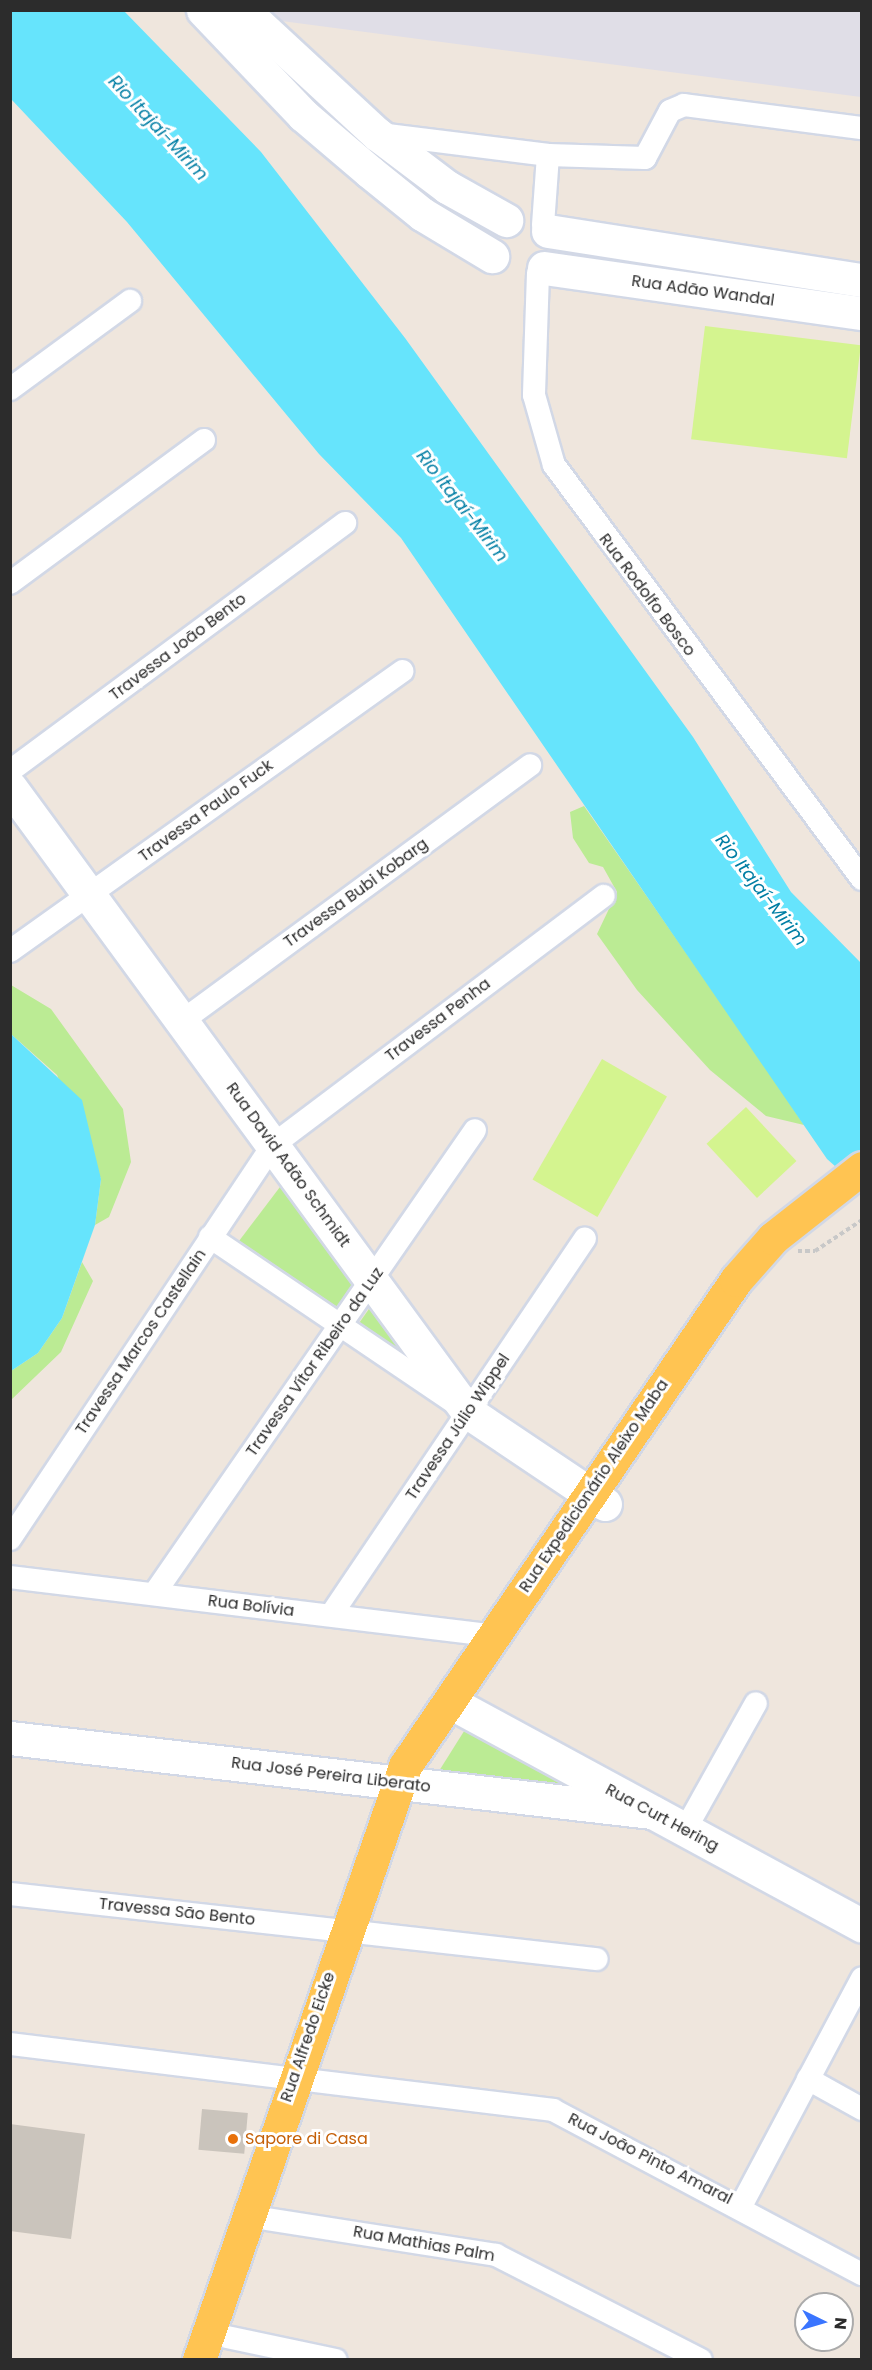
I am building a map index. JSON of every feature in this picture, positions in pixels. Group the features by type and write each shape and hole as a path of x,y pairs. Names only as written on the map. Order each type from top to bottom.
{"main road":[{"path":"203,10 303,115 353,158 422,214 492,256 515,277 541,270 552,246 545,228 521,216 506,220 494,231 492,256"},
{"path":"243,10 377,134 447,187 506,220"},
{"name":"Rua Adão Wandal","path":"545,228 861,280"},
{"name":"Rua Adão Wandal","path":"541,270 861,313"},
{"name":"Rua David Adão Schmidt","path":"10,787 468,1412 597,1499"},
{"path":"824,1223 861,1168"},
{"path":"824,1223 861,1195"},
{"name":"Rua Expedicionário Aleixo Maba","path":"406,1784 492,1635 736,1314 792,1251 824,1223"},
{"name":"Rua Expedicionário Aleixo Maba","path":"406,1784 463,1709 736,1280 824,1223"},
{"name":"Rua Curt Hering","path":"463,1709 861,1926"},
{"name":"Rua José Pereira Liberato","path":"10,1738 652,1812"},
{"name":"Rua Alfredo Eicke","path":"199,2360 304,2080 406,1784"},
{"name":"Rua Alfredo Eicke","path":"224,2348 267,2219 304,2080"}],"street":[{"path":"377,134 548,155 645,158 670,111 684,105 861,128"},
{"path":"545,228 548,155"},
{"name":"Rua Rodolfo Bosco","path":"541,270 534,395 554,465 861,879"},
{"path":"10,389 130,300"},
{"path":"10,584 204,440"},
{"name":"Travessa João Bento","path":"10,771 345,523"},
{"name":"Travessa Paulo Fuck","path":"10,951 402,671"},
{"name":"Travessa Bubi Kobarg","path":"182,1021 530,765"},
{"name":"Travessa Penha","path":"273,1145 604,896"},
{"name":"Travessa Vítor Ribeiro da Luz","path":"154,1594 475,1130"},
{"name":"Travessa Marcos Castellain","path":"10,1539 273,1145"},
{"path":"210,1237 468,1412"},
{"name":"Travessa Júlio Wippel","path":"331,1615 585,1239"},
{"name":"Rua Bolívia","path":"10,1576 492,1635"},
{"path":"685,1830 756,1703"},
{"name":"Travessa São Bento","path":"10,1894 597,1959"},
{"path":"741,2206 861,1978"},
{"name":"Rua João Pinto Amaral","path":"10,2044 552,2110 741,2206 861,2274"},
{"path":"808,2079 861,2109"},
{"name":"Rua Mathias Palm","path":"267,2219 496,2255 701,2360"},
{"path":"224,2348 336,2360"}],"path":[{"path":"792,1251 816,1251 824,1223 861,1220"}],"shaded area":[{"path":"266,11 861,11 861,97 274,20"}],"green space":[{"path":"705,326 861,345 847,458 691,439"},
{"path":"584,806 804,1125 766,1116 710,1070 637,990 597,934 617,892 603,867 589,863 573,838 570,812"},
{"path":"11,985 51,1009 123,1109 131,1162 109,1217 95,1225 101,1179 57,1075 11,1034"},
{"path":"602,1059 667,1096 597,1217 532,1179"},
{"path":"746,1107 796,1161 757,1198 707,1144"},
{"path":"286,1179 361,1279 340,1309 239,1241"},
{"path":"82,1262 93,1281 61,1352 11,1400 11,1371 38,1353 62,1318"},
{"path":"376,1299 436,1380 357,1326"},
{"path":"466,1728 575,1785 439,1771"}],"water":[{"name":"Rio Itajaí-Mirim","path":"11,11 124,11 261,152 405,338 693,737 791,892 861,963 861,1189 827,1159 401,538 319,454 127,222 11,99"},
{"path":"11,1034 82,1100 101,1179 95,1225 62,1318 38,1353 11,1371"}],"building":[{"path":"202,2109 248,2113 244,2154 198,2150"},
{"path":"10,2124 85,2134 71,2239 10,2231"}],"place":[{"name":"Sapore di Casa","path":"233,2139"}]}
